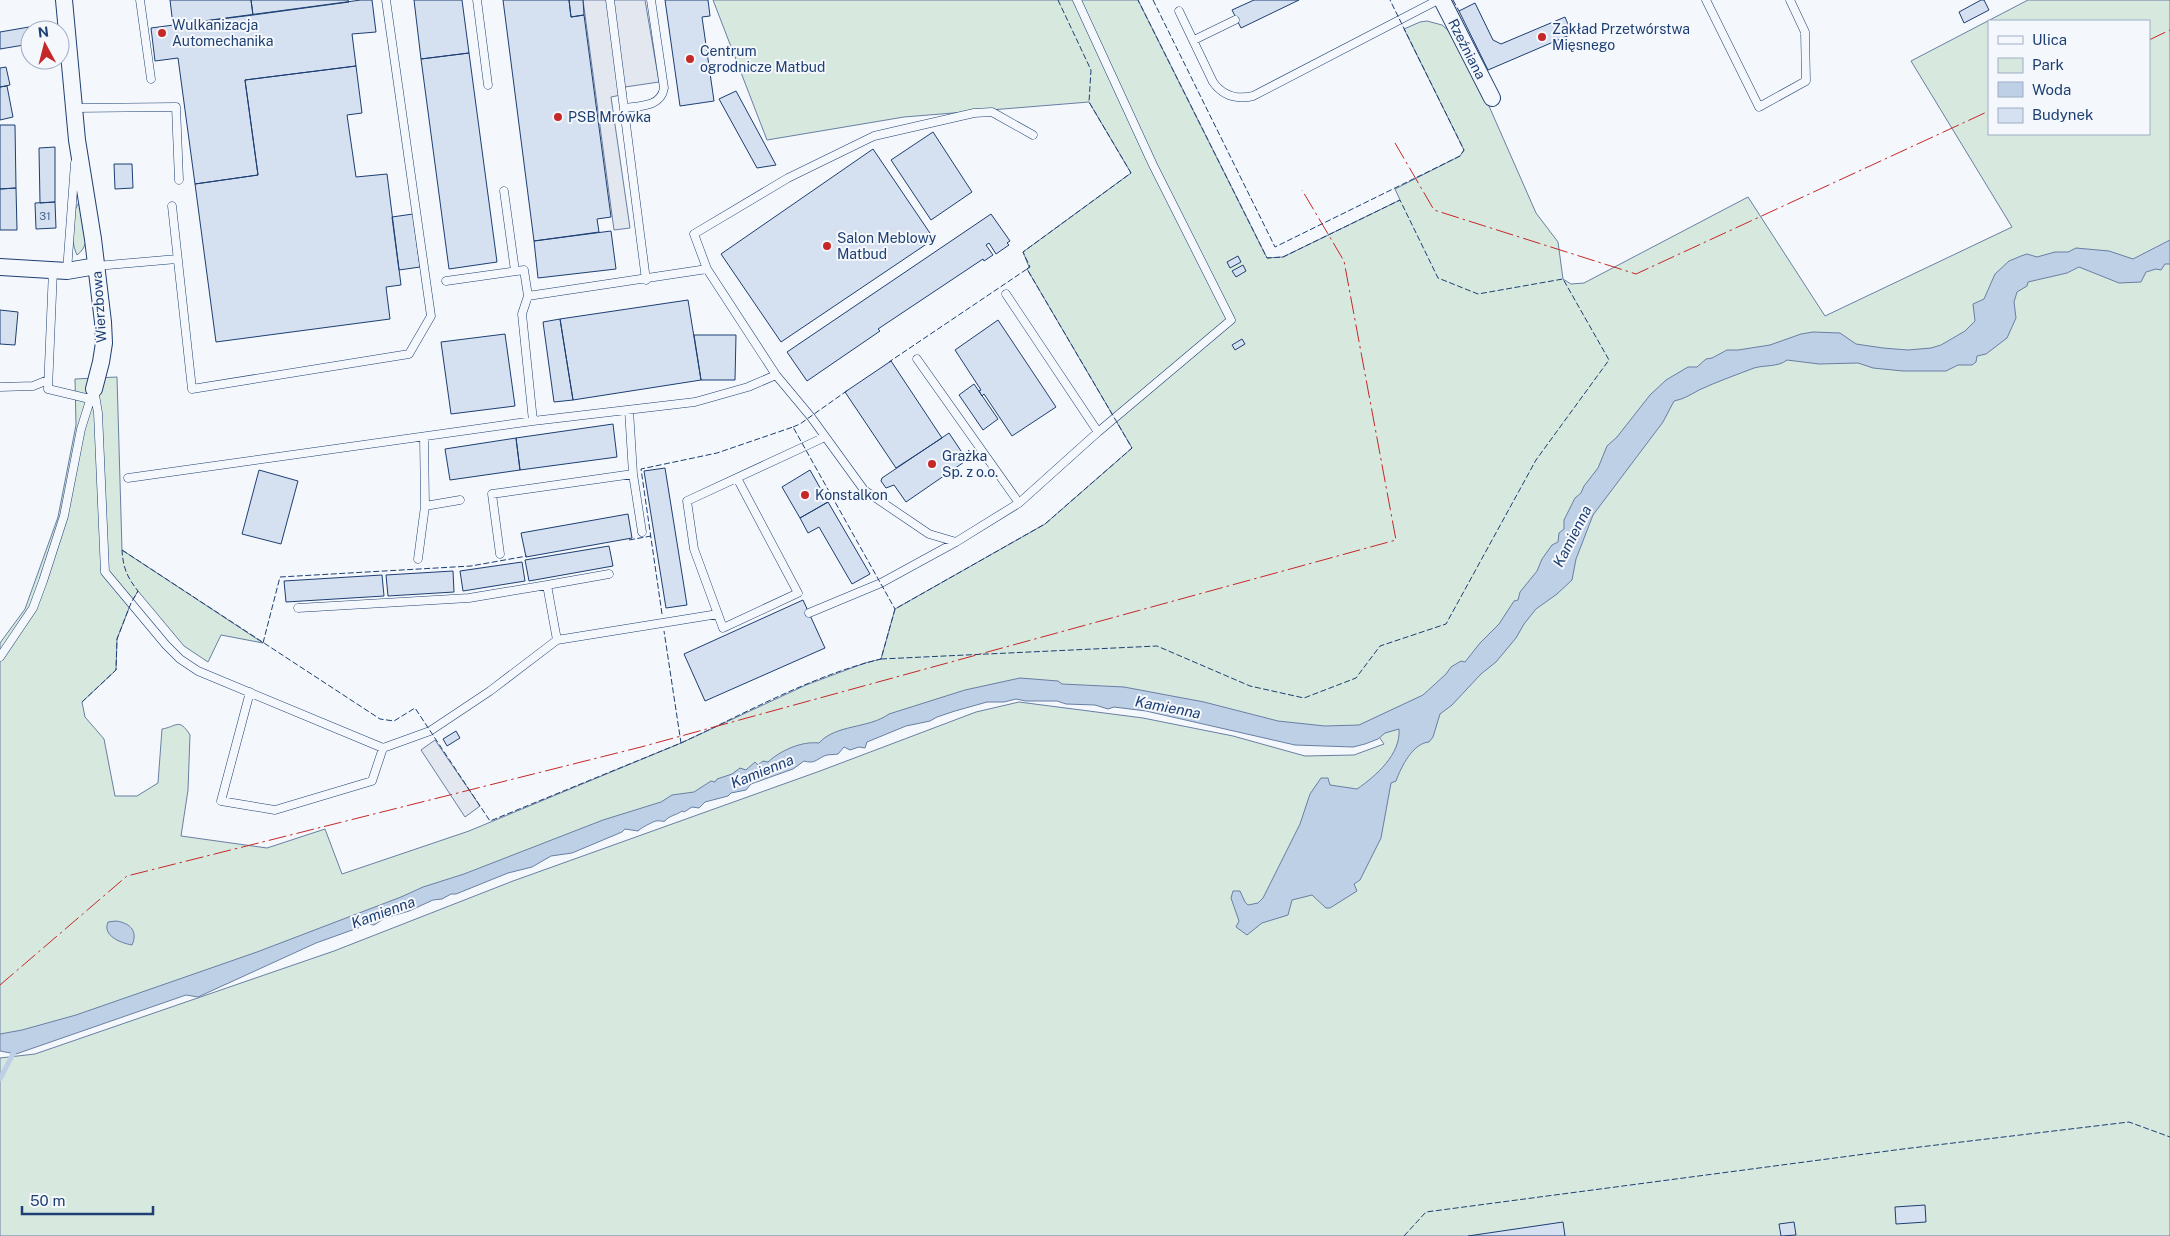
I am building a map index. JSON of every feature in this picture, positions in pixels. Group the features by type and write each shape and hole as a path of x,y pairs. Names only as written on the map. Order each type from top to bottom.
{"street":[{"name":"Wierzbowa","path":"64,0 77,140 79,194 96,266 104,343 92,394"},
{"name":"Rzeźniana","path":"1442,0 1492,98"},
{"path":"0,267 60,270 96,266"}],"lane":[{"path":"140,0 151,79"},
{"path":"172,206 192,389 409,354 431,316 386,0"},
{"path":"477,0 488,85"},
{"path":"610,0 646,280"},
{"path":"624,108 653,103 663,95 664,88 651,0"},
{"path":"809,612 880,583 956,542 1019,503 1098,432 1231,320 1153,165 1077,0"},
{"path":"1179,11 1218,90 1228,95 1244,98 1253,96 1438,0"},
{"path":"1706,0 1759,107 1806,81 1805,32 1790,0"},
{"path":"1194,40 1235,20"},
{"path":"74,108 176,107 179,180"},
{"path":"956,542 929,534 864,490 776,375 706,269 694,234 788,178 874,136 983,112 992,112 1033,135"},
{"path":"504,191 515,271"},
{"path":"79,194 60,270 48,389 92,394 98,413 105,572 166,645 180,659 198,671 383,748 430,731 490,691 557,640 718,614"},
{"path":"96,266 178,259"},
{"path":"528,296 646,280 706,269"},
{"path":"446,281 524,270 528,296 522,314 533,421"},
{"path":"1006,294 1098,432"},
{"path":"917,359 1019,503"},
{"path":"128,478 533,421 695,402 748,387 776,375"},
{"path":"0,387 32,386 48,380"},
{"name":"Wierzbowa","path":"0,657 33,608 43,581 64,516 79,439 92,394"},
{"path":"629,410 633,474 642,532"},
{"path":"418,559 424,506 424,437"},
{"path":"737,478 798,593 723,628 694,549 687,501 825,437"},
{"path":"500,554 492,494 633,474"},
{"path":"424,506 460,500"},
{"path":"298,608 468,598 609,574"},
{"path":"547,586 557,640"},
{"path":"250,692 221,801 275,810 372,781 383,748"}],"green space":[{"path":"713,0 1138,0 1267,258 1283,257 1400,200 1395,189 1460,156 1464,150 1404,29 1427,21 1442,25 1450,32 1485,97 1536,213 1558,242 1563,279 1571,284 1584,283 1748,197 1825,316 2012,227 1911,61 1988,21 1988,135 2150,135 2150,20 1990,20 2028,0 2170,0 2170,1236 0,1236 0,1058 35,1054 334,951 513,881 820,771 976,712 1019,702 1143,718 1233,736 1305,756 1354,755 1384,744 1372,727 1337,734 994,689 104,1010 0,1039 0,643 25,609 58,517 76,425 75,379 117,377 122,550 263,643 221,635 208,662 184,646 138,591 131,603 117,639 116,670 82,702 85,717 104,739 115,796 137,796 158,783 162,729 177,724 183,726 190,735 188,790 181,836 267,848 325,829 342,874 469,831 681,743 806,685 881,659 895,609 1045,524 1132,448 1027,269 1029,267 1023,252 1131,173 1089,102 904,117 767,140"},
{"path":"80,201 86,237 82,250 77,255 73,242 72,227 74,213"}],"shaded area":[{"path":"583,0 645,0 659,82 625,87 626,94 611,97 630,228 614,230"},
{"path":"435,740 480,806 465,817 421,750"}],"water":[{"name":"Kamienna","path":"2170,240 2170,264 2165,264 2161,270 2156,269 2146,272 2141,282 2119,283 2079,267 2067,273 2028,282 2027,286 2017,292 2014,302 2016,318 2007,338 1986,354 1977,356 1976,362 1972,365 1958,365 1946,371 1903,371 1873,368 1858,363 1819,364 1787,360 1776,365 1754,368 1674,401 1663,422 1593,515 1576,559 1572,580 1536,609 1516,638 1496,662 1481,674 1452,705 1440,714 1433,737 1429,742 1423,743 1408,757 1396,781 1391,783 1381,838 1360,880 1354,884 1357,891 1330,908 1326,908 1312,895 1292,900 1288,915 1262,923 1247,935 1236,927 1239,921 1231,898 1233,891 1240,891 1248,905 1258,903 1263,898 1300,824 1310,794 1321,778 1328,778 1330,785 1357,789 1372,778 1392,756 1399,738 1399,729 1385,733 1378,739 1353,747 1295,745 1146,711 1114,707 1108,709 1095,705 1066,704 1057,701 1026,701 1016,699 1004,702 987,702 937,717 930,721 906,726 867,742 865,748 859,747 850,750 844,747 838,754 826,755 813,762 804,761 793,769 751,784 746,790 705,802 699,808 692,807 665,821 655,821 638,831 625,829 572,853 551,856 532,867 508,873 456,894 433,900 409,911 385,918 374,925 369,924 316,943 198,997 186,995 16,1054 0,1051 0,1034 76,1015 257,952 423,887 464,874 603,820 661,802 672,795 694,792 711,781 715,782 717,779 732,774 740,768 746,770 755,762 758,765 763,761 768,762 792,747 806,743 819,743 826,737 843,729 872,722 889,714 965,690 1020,678 1058,681 1062,684 1124,687 1204,702 1278,721 1325,726 1359,725 1423,695 1451,667 1461,661 1465,662 1499,624 1514,601 1518,600 1520,592 1537,571 1542,559 1552,545 1558,542 1559,533 1564,529 1564,520 1575,498 1581,493 1598,468 1607,446 1617,437 1650,395 1666,380 1688,367 1697,367 1706,359 1727,350 1770,345 1801,334 1813,332 1840,333 1856,344 1883,348 1908,350 1931,348 1941,345 1965,331 1975,321 1973,304 1984,299 1995,274 2009,261 2027,254 2037,257 2055,252 2068,252 2076,248 2109,251 2133,259"},
{"path":"116,921 126,924 134,932 132,945 118,941 110,935 107,927 108,922"}],"building":[{"path":"170,0 251,0 253,15 173,25"},
{"path":"251,0 348,0 349,2 253,15"},
{"path":"372,0 376,32 352,34 356,66 245,80 258,175 195,184 178,58 155,61 151,28"},
{"path":"414,0 462,0 469,53 421,59"},
{"name":"PSB Mrówka","path":"503,0 569,0 571,17 584,15 611,217 597,219 599,232 534,241"},
{"path":"569,0 583,0 584,15 571,17"},
{"name":"Centrum ogrodnicze Matbud","path":"665,0 708,0 710,16 702,17 714,101 680,106"},
{"path":"1254,0 1299,0 1241,28 1232,10"},
{"path":"1984,0 1989,10 1964,23 1959,12"},
{"name":"Zakład Przetwórstwa Mięsnego","path":"1475,3 1493,40 1501,44 1565,17 1572,34 1488,70 1459,11"},
{"path":"20,29 20,46 0,49 0,32"},
{"path":"469,53 497,262 449,269 421,59"},
{"path":"356,66 362,113 347,115 356,177 387,174 401,285 386,287 390,319 216,342 195,184 258,175 245,80"},
{"path":"6,67 10,85 0,87 0,68"},
{"path":"7,86 13,117 0,120 0,87"},
{"path":"736,91 776,165 757,168 719,99"},
{"path":"0,125 15,125 16,188 0,189"},
{"path":"933,132 972,192 931,220 891,160"},
{"path":"55,147 55,202 40,203 39,148"},
{"name":"Salon Meblowy Matbud","path":"873,149 934,239 781,342 721,254"},
{"path":"114,164 132,164 133,188 115,189"},
{"path":"16,188 17,230 0,230 0,189"},
{"path":"55,202 56,228 36,229 35,203"},
{"path":"413,214 420,267 399,270 392,217"},
{"path":"991,214 1010,241 1007,243 1009,245 996,254 989,243 986,245 993,255 984,261 983,259 878,329 880,331 807,381 787,352"},
{"path":"611,231 616,269 538,278 534,241"},
{"path":"1238,256 1241,262 1230,268 1227,262"},
{"path":"1243,265 1246,271 1236,277 1232,271"},
{"path":"688,300 701,380 573,400 560,319"},
{"path":"0,310 18,312 15,345 0,344"},
{"path":"560,319 573,400 554,402 543,322"},
{"path":"998,320 1056,407 1012,436 984,394 982,396 979,391 981,390 955,350"},
{"path":"505,334 515,406 451,414 441,342"},
{"path":"694,335 736,335 735,380 701,380"},
{"path":"1242,339 1245,344 1235,350 1232,345"},
{"path":"891,361 942,438 896,468 845,392"},
{"path":"974,384 998,419 983,430 959,395"},
{"path":"613,424 617,457 520,470 516,438"},
{"name":"Grażka Sp. z o.o.","path":"949,433 967,460 906,502 894,485 886,488 881,481 882,478"},
{"path":"516,438 520,470 450,480 445,449"},
{"path":"665,468 687,605 666,608 644,471"},
{"path":"259,470 298,481 281,544 242,534"},
{"name":"Konstalkon","path":"810,470 828,502 800,518 782,487"},
{"path":"828,502 870,574 852,584 819,527 808,533 800,518"},
{"path":"628,514 632,538 526,557 521,533"},
{"path":"609,546 613,566 529,581 525,560"},
{"path":"522,562 525,581 463,591 460,571"},
{"path":"453,571 454,592 388,596 386,575"},
{"path":"382,575 384,596 286,602 284,581"},
{"path":"803,600 825,648 705,701 684,654"},
{"path":"456,731 460,738 447,746 443,739"},
{"path":"1925,1205 1926,1222 1896,1224 1895,1207"},
{"path":"1563,1222 1565,1236 1468,1236"},
{"path":"1794,1222 1796,1235 1781,1236 1779,1224"}],"waterway":[{"path":"0,1079 16,1048"}],"fence":[{"path":"1027,269 1030,267 1023,252 1131,173 1089,102 1091,70 1058,0"},
{"path":"881,659 1157,646 1250,686 1304,698 1356,678 1380,646 1446,624 1536,460 1609,360 1563,279 1478,294 1438,278 1400,200 1283,257 1267,258 1138,0"},
{"path":"1153,0 1275,247 1460,156 1464,150 1390,0"},
{"path":"1453,0 1459,11"},
{"path":"681,743 804,685 855,666 881,659 895,609 1045,524 1132,448 1027,269 889,362"},
{"path":"793,427 848,390"},
{"path":"662,614 641,469 717,453 793,427 895,609"},
{"path":"629,540 651,536"},
{"path":"122,550 380,719 394,721 415,708 490,821 681,743 664,631"},
{"path":"82,702 116,670 117,639 131,603 138,591 126,572 122,550"},
{"path":"263,643 280,577 471,566 527,556"},
{"path":"1404,1236 1426,1212 1903,1149 2129,1122 2170,1137"}],"power":[{"path":"2150,40 2170,30"},
{"path":"1395,143 1434,210 1636,274 1988,111"},
{"path":"0,985 127,876 641,747 1396,540 1344,261 1302,190"}],"place":[{"name":"Wulkanizacja Automechanika","path":"162,33"},
{"name":"Zakład Przetwórstwa Mięsnego","path":"1542,37"},
{"name":"Centrum ogrodnicze Matbud","path":"690,59"},
{"name":"PSB Mrówka","path":"558,117"},
{"name":"Salon Meblowy Matbud","path":"827,246"},
{"name":"Grażka Sp. z o.o.","path":"932,464"},
{"name":"Konstalkon","path":"805,495"}]}
